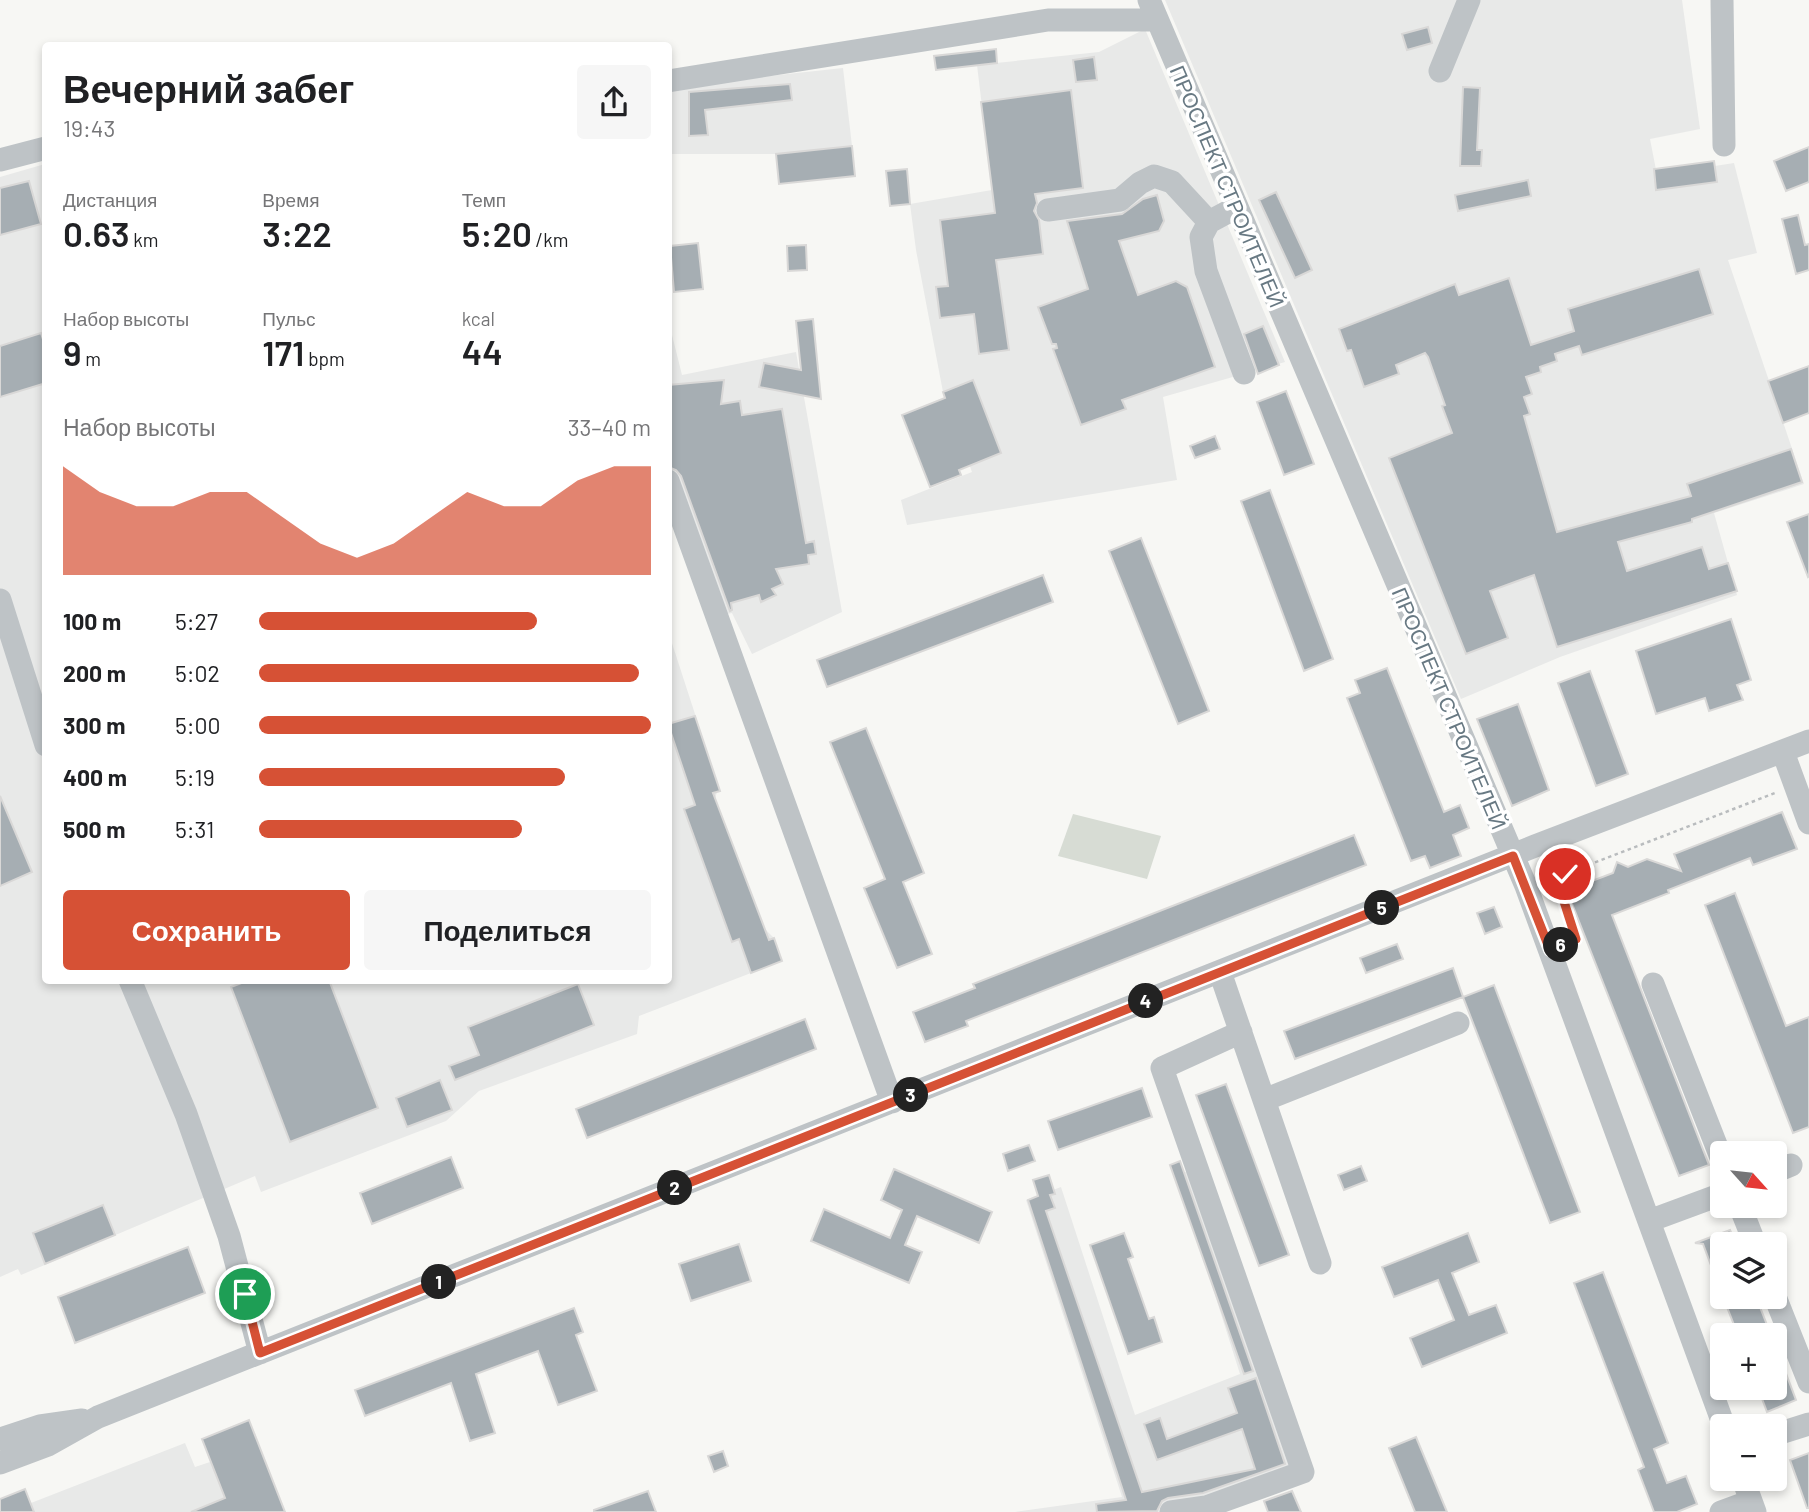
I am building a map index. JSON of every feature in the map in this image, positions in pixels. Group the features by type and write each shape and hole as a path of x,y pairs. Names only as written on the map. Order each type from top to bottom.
{"street":[{"path":"1440,71 1469,0"},
{"path":"1722,0 1724,145"},
{"path":"672,80 1048,20 1153,10"},
{"name":"ПРОСПЕКТ СТРОИТЕЛЕЙ","path":"1153,10 1513,856 1720,1414"},
{"path":"0,160 42,149"},
{"path":"1048,210 1120,200 1140,183 1154,176 1172,182 1209,222"},
{"path":"1237,207 1209,222 1201,237 1206,271 1244,373"},
{"path":"672,492 892,1102"},
{"path":"0,600 42,732"},
{"path":"0,1463 48,1445 99,1417 1809,741"},
{"path":"1783,752 1809,823"},
{"path":"1220,972 1320,1263"},
{"path":"132,984 186,1114 229,1236 260,1353"},
{"path":"1653,984 1715,1141"},
{"path":"1265,1100 1458,1023"},
{"path":"1171,1512 1206,1507 1303,1472 1161,1068 1241,1032"},
{"path":"1649,1222 1710,1199"},
{"path":"1780,1309 1809,1382"},
{"path":"0,1439 40,1426 99,1417"},
{"path":"1787,1431 1809,1424"},
{"path":"1721,1512 1753,1506"}],"path":[{"path":"1550,950 1576,939 1559,886 1565,874 1795,785"}],"shaded area":[{"path":"1165,0 1682,0 1700,129 1650,139 1657,175 1734,163 1757,253 1728,260 1804,484 1714,513 1737,595 1560,657 1461,699"},
{"path":"1145,29 1285,362 1163,397 1177,480 907,525 901,500 972,472 943,392 910,204 992,190 977,65 1099,52"},
{"path":"843,68 852,146 776,154 672,154 672,87"},
{"path":"42,165 42,984 672,984 672,643 720,791 715,799 764,928 774,938 782,961 639,1016 637,1034 479,1091 446,1121 261,1192 255,1176 21,1275 18,1269 0,1277 0,177"},
{"path":"672,335 682,375 796,352 842,612 752,654 732,613 712,617 672,492"},
{"path":"1073,814 1161,836 1147,879 1058,856"},
{"path":"1199,1167 1308,1476 1224,1512 1015,1512 1122,1497 1026,1200 1061,1187 1135,1415 1240,1374 1177,1175"},
{"path":"249,1420 285,1512 0,1512 0,1499 25,1489 31,1503 185,1443 195,1467 210,1462 202,1439"}],"building":[{"path":"1428,27 1432,43 1407,50 1402,34"},
{"path":"996,49 997,63 936,70 934,56"},
{"path":"1094,57 1097,80 1076,82 1073,60"},
{"path":"790,84 792,100 705,110 708,135 689,136 689,92"},
{"path":"1463,87 1480,88 1477,150 1482,150 1481,166 1460,166"},
{"path":"1071,90 1083,188 1035,194 1037,203 1034,211 1039,220 1043,254 996,260 1009,350 979,354 974,314 940,318 936,287 948,286 940,220 995,213 981,102"},
{"path":"852,146 855,176 779,184 776,154"},
{"path":"1809,147 1809,182 1786,191 1774,161"},
{"path":"1714,161 1717,182 1656,190 1654,169"},
{"path":"907,169 910,204 890,206 886,171"},
{"path":"1528,180 1531,196 1458,211 1455,195"},
{"path":"29,181 41,224 0,235 0,188"},
{"path":"1276,192 1312,270 1295,278 1259,200"},
{"path":"1157,195 1164,221 1159,231 1119,241 1138,295 1176,281 1187,287 1215,367 1122,400 1126,409 1081,425 1053,349 1057,348 1056,344 1052,344 1038,307 1088,289 1067,221 1122,214 1143,199"},
{"path":"1798,215 1805,245 1809,244 1809,270 1796,274 1782,219"},
{"path":"698,243 703,289 674,292 672,246"},
{"path":"806,245 807,270 788,271 787,246"},
{"path":"1699,269 1713,314 1582,355 1579,346 1555,354 1557,361 1540,367 1541,372 1526,377 1532,394 1524,397 1530,414 1524,416 1557,532 1691,496 1687,484 1791,449 1802,482 1692,519 1692,522 1618,542 1627,571 1702,547 1709,569 1728,563 1737,591 1557,647 1534,575 1490,591 1508,638 1466,654 1389,458 1452,433 1428,357 1425,353 1396,365 1399,374 1364,387 1351,350 1347,351 1339,329 1455,284 1459,295 1509,278 1531,345 1574,331 1568,309"},
{"path":"813,319 821,399 759,387 764,363 801,370 796,321"},
{"path":"1263,326 1279,365 1258,374 1244,334"},
{"path":"41,333 42,384 0,397 0,346"},
{"path":"1809,366 1809,413 1783,423 1768,381"},
{"path":"724,380 721,404 740,401 742,415 782,409 806,543 814,541 816,554 808,555 809,564 776,569 783,584 772,589 776,595 761,602 759,595 731,603 730,611 681,476 672,468 672,385"},
{"path":"973,380 1001,453 959,470 961,475 930,487 902,415 945,398 943,392"},
{"path":"1286,391 1314,464 1284,475 1257,402"},
{"path":"1215,436 1220,449 1195,458 1190,446"},
{"path":"1270,490 1333,659 1304,671 1241,501"},
{"path":"1809,514 1809,576 1808,577 1787,522"},
{"path":"1141,538 1209,711 1178,724 1109,551"},
{"path":"1043,575 1053,602 827,687 817,660"},
{"path":"1731,619 1751,680 1737,685 1743,700 1709,711 1705,698 1656,714 1636,651"},
{"path":"1387,668 1444,812 1460,805 1469,828 1453,835 1461,856 1430,868 1425,856 1411,861 1347,698 1360,693 1355,680"},
{"path":"1590,671 1628,774 1596,786 1558,683"},
{"path":"1518,704 1549,790 1512,806 1477,719"},
{"path":"695,716 720,791 713,793 769,940 774,938 782,961 751,973 739,939 732,942 684,809 695,805 672,736 672,723"},
{"path":"866,728 924,873 903,882 932,954 897,968 864,888 885,879 830,742"},
{"path":"0,796 32,872 0,886"},
{"path":"1782,812 1797,849 1753,865 1750,858 1612,915 1709,1165 1679,1176 1569,896 1580,892 1584,884 1613,873 1617,862 1628,867 1647,859 1681,871 1674,854"},
{"path":"1354,835 1366,865 966,1021 968,1026 925,1042 913,1012 975,988 973,984"},
{"path":"1735,893 1786,1026 1809,1017 1809,1127 1793,1133 1705,905"},
{"path":"1494,907 1502,927 1485,934 1477,913"},
{"path":"1397,944 1403,959 1366,973 1360,958"},
{"path":"1453,968 1463,997 1295,1059 1284,1031"},
{"path":"239,984 331,984 378,1108 290,1142 231,987"},
{"path":"578,984 594,1025 455,1080 449,1066 479,1055 468,1027"},
{"path":"1494,985 1580,1212 1550,1223 1463,997"},
{"path":"805,1019 816,1049 587,1138 576,1109"},
{"path":"440,1080 452,1110 407,1127 396,1098"},
{"path":"1226,1084 1289,1255 1259,1266 1196,1095"},
{"path":"1142,1088 1152,1117 1058,1150 1048,1121"},
{"path":"1029,1145 1035,1161 1008,1171 1003,1154"},
{"path":"451,1157 463,1188 372,1224 360,1193"},
{"path":"1180,1161 1253,1371 1244,1374 1170,1165"},
{"path":"1361,1166 1367,1181 1344,1190 1338,1175"},
{"path":"894,1169 992,1212 979,1243 917,1216 905,1245 922,1252 909,1283 811,1241 824,1209 890,1238 902,1210 881,1200"},
{"path":"1049,1175 1055,1194 1050,1195 1055,1208 1046,1211 1142,1492 1255,1469 1242,1429 1157,1460 1144,1424 1160,1418 1167,1439 1237,1413 1228,1388 1256,1378 1285,1464 1203,1493 1168,1498 1162,1501 1157,1511 1097,1512 1096,1504 1126,1500 1028,1200 1038,1196 1033,1180"},
{"path":"103,1205 115,1235 45,1264 33,1233"},
{"path":"1124,1233 1133,1257 1128,1259 1149,1319 1154,1317 1162,1342 1128,1354 1090,1245"},
{"path":"1468,1233 1479,1262 1452,1273 1469,1315 1496,1305 1507,1333 1422,1367 1410,1338 1454,1320 1438,1280 1394,1297 1382,1267"},
{"path":"1710,1237 1710,1263 1703,1244 1695,1243"},
{"path":"739,1244 751,1281 691,1301 679,1264"},
{"path":"188,1247 205,1293 75,1343 58,1297"},
{"path":"1603,1272 1668,1443 1654,1449 1667,1483 1686,1476 1697,1504 1677,1512 1654,1512 1638,1470 1644,1467 1574,1283"},
{"path":"574,1308 583,1332 576,1335 597,1391 558,1405 538,1351 476,1374 495,1433 470,1441 451,1383 365,1416 355,1390"},
{"path":"1728,1309 1761,1309 1766,1323 1733,1323"},
{"path":"1787,1376 1796,1400 1767,1412 1762,1400 1787,1400"},
{"path":"249,1420 285,1512 191,1512 225,1498 202,1439"},
{"path":"1416,1437 1447,1512 1415,1512 1389,1448"},
{"path":"723,1451 728,1466 714,1472 708,1456"},
{"path":"1809,1453 1809,1508 1807,1508 1790,1460"},
{"path":"25,1489 34,1512 0,1512 0,1499"},
{"path":"648,1491 656,1512 594,1512 594,1510"},
{"path":"1292,1491 1301,1512 1268,1512 1264,1501"}],"route":[{"path":"245,1294 260,1353 1513,856 1550,950 1576,939 1559,886 1565,874"}]}
